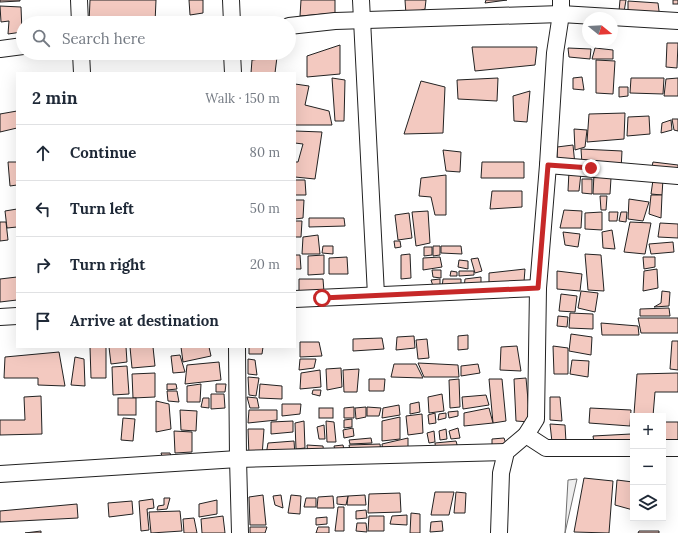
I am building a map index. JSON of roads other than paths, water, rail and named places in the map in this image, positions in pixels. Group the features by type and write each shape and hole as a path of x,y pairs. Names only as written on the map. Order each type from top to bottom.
{"street":[{"path":"79,0 80,16"},
{"path":"231,0 232,16"},
{"path":"361,0 376,296"},
{"path":"500,533 501,472 506,452 526,434 536,419 538,288 548,165 554,53 561,7"},
{"path":"296,25 335,21 561,7 678,21"},
{"path":"0,49 16,47"},
{"path":"81,60 82,72"},
{"path":"232,60 233,72"},
{"path":"548,165 678,176"},
{"path":"296,299 538,288"},
{"path":"0,317 16,316"},
{"path":"237,348 240,533"},
{"path":"526,434 546,448 630,448"},
{"path":"666,448 678,448"},
{"path":"0,474 238,459 506,452"}]}
